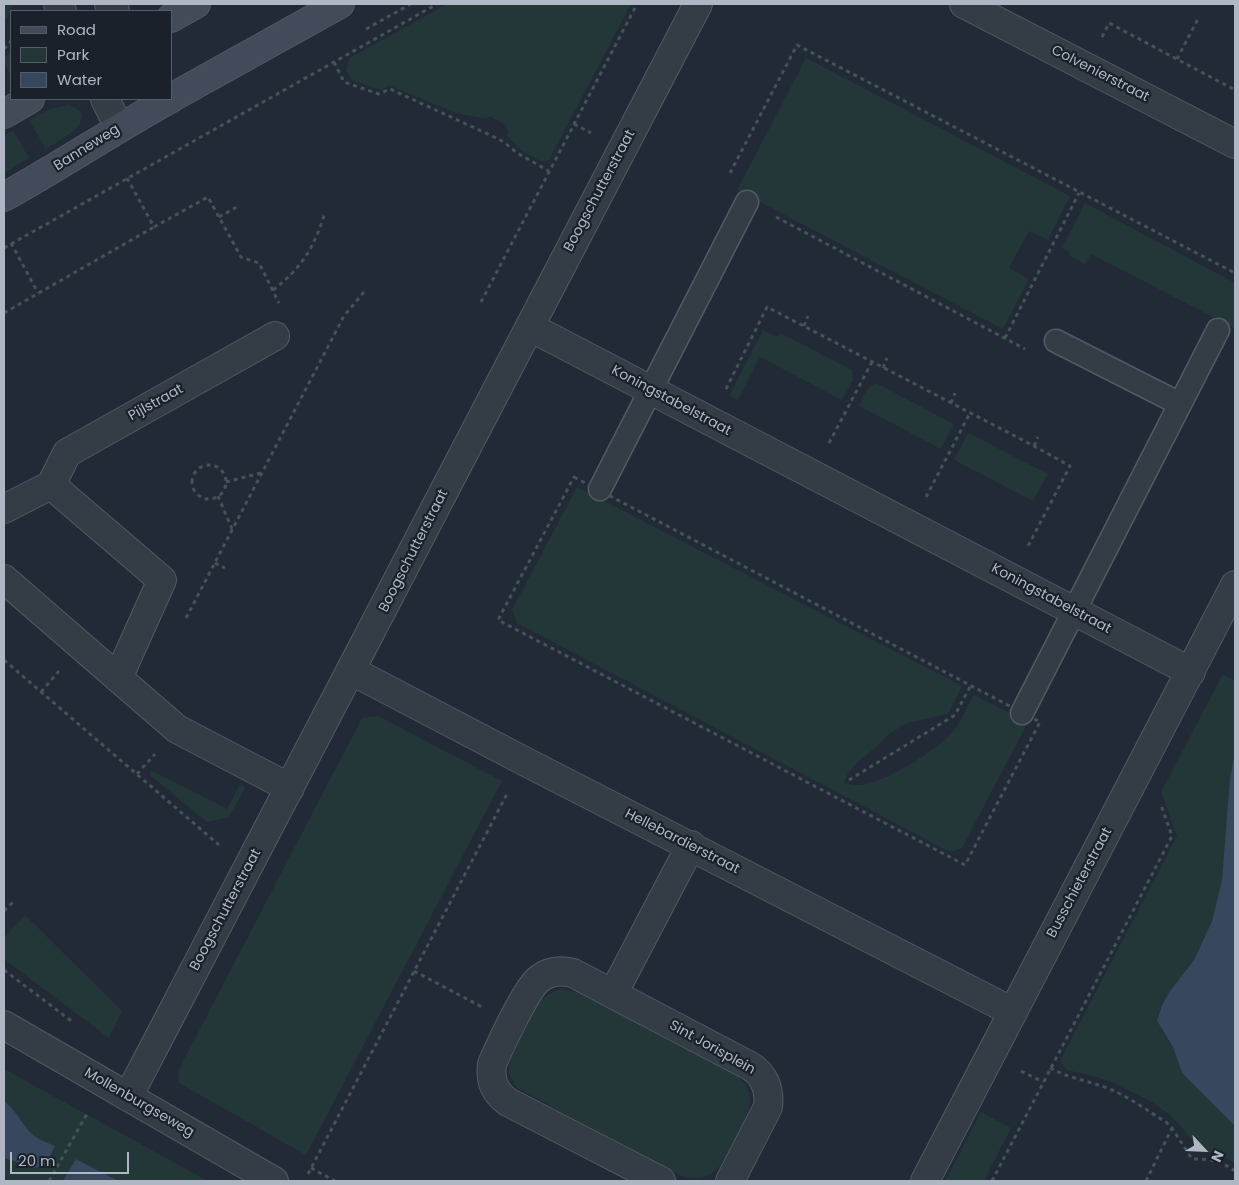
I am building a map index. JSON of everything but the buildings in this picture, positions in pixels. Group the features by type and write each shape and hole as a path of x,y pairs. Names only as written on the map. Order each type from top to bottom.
{"main road":[{"path":"172,17 196,4"},
{"name":"Banneweg","path":"172,97 340,4"},
{"path":"4,114 28,100"},
{"name":"Banneweg","path":"4,197 49,172 118,127 167,100"}],"street":[{"name":"Boogschutterstraat","path":"128,1097 352,671 698,4"},
{"name":"Colvenierstraat","path":"964,4 1235,144"},
{"path":"105,100 118,127"},
{"name":"Koningstabelstraat","path":"530,327 1190,672"},
{"name":"Pijlstraat","path":"51,485 67,453 275,336"},
{"path":"4,510 51,485 162,580 118,678"},
{"path":"4,579 176,729 290,788"},
{"name":"Busschieterstraat","path":"925,1181 1235,585"},
{"name":"Hellebardierstraat","path":"352,671 1013,1012"},
{"path":"613,994 691,845"},
{"name":"Sint Jorisplein","path":"652,1179 508,1102 500,1096 493,1086 491,1078 492,1064 534,984 545,975 563,972 573,973 756,1070 765,1082 768,1094 768,1107 730,1181"},
{"name":"Mollenburgseweg","path":"4,1026 274,1181"}],"lane":[{"path":"600,489 747,202"},
{"path":"1022,712 1218,330"},
{"path":"1056,340 1180,404"}],"path":[{"path":"4,248 437,4"},
{"path":"481,302 637,4"},
{"path":"1177,59 1199,17"},
{"path":"1094,33 1102,38 1109,23 1235,90"},
{"path":"1056,340 1037,355 722,189 797,45 1235,273"},
{"path":"334,62 344,82 379,94 390,89 504,142 517,153 549,171"},
{"path":"127,178 154,227"},
{"path":"1005,338 1079,193"},
{"path":"4,313 208,197 241,257 259,263 273,290 284,315 283,326 275,336"},
{"path":"219,217 237,207"},
{"path":"273,290 289,278 302,262 318,236 325,212"},
{"path":"11,244 38,293"},
{"path":"185,620 344,316 364,292"},
{"path":"725,391 768,307 1034,446 1070,466 1026,551"},
{"path":"804,326 808,316"},
{"path":"883,368 887,358"},
{"path":"812,474 872,362"},
{"path":"951,403 955,393"},
{"path":"911,526 970,413"},
{"path":"1034,446 1038,437"},
{"path":"208,464 217,466 224,472 226,482 224,490 218,496 210,499 201,498 194,492 191,483 193,474 199,467 208,464"},
{"path":"226,482 262,473"},
{"path":"574,477 971,685 1040,722 965,865 498,620 574,477"},
{"path":"218,496 232,529"},
{"path":"215,563 225,568"},
{"path":"4,660 220,845"},
{"path":"849,780 955,715 971,685"},
{"path":"304,1181 524,761"},
{"path":"992,1181 1172,836 1158,800"},
{"path":"4,911 14,901"},
{"path":"414,971 513,1022"},
{"path":"1050,1068 1064,1076 1092,1082 1116,1092 1166,1122 1192,1159 1210,1159 1224,1163 1235,1171"},
{"path":"49,1181 104,1082"},
{"path":"1146,1181 1172,1128"},
{"path":"311,1168 335,1181"}],"green space":[{"path":"4,4 13,4 8,17 4,21"},
{"path":"447,4 631,4 549,160 542,162 521,150 506,135 508,133 506,125 491,117 481,118 456,113 388,85 382,90 353,81 346,70 350,58"},
{"path":"10,52 10,74 4,62 4,58"},
{"path":"806,58 1070,196 1048,240 1029,231 1009,268 1029,279 1003,329 737,190"},
{"path":"69,105 79,110 82,116 81,122 68,135 46,149 29,120 50,109"},
{"path":"13,130 29,158 4,173 4,136"},
{"path":"1085,203 1235,283 1234,328 1091,254 1085,264 1068,255 1070,252 1062,248"},
{"path":"763,330 778,337 780,333 852,370 853,380 842,400 760,357 738,400 729,396"},
{"path":"876,383 954,424 941,449 859,406 868,388"},
{"path":"968,433 1048,474 1033,501 954,460"},
{"path":"577,487 962,686 948,714 907,723 889,734 859,761 848,773 844,783 859,785 882,779 909,765 935,748 959,724 974,695 1028,722 962,848 950,852 517,623 512,610"},
{"path":"1223,674 1235,681 1235,752 1222,879 1212,921 1194,960 1170,991 1162,1005 1157,1021 1173,1047 1182,1073 1235,1126 1235,1163 1216,1153 1200,1152 1185,1131 1170,1115 1152,1102 1109,1081 1067,1070 1060,1061 1177,836 1161,792"},
{"path":"378,716 502,781 306,1155 179,1083 178,1071 362,718"},
{"path":"151,770 227,809 239,786 243,785 245,788 229,817 207,822 150,775"},
{"path":"25,915 122,1011 109,1038 4,959 4,938"},
{"path":"562,989 580,993 742,1080 748,1089 750,1097 747,1114 729,1152 715,1171 702,1178 682,1176 517,1088 511,1078 509,1067 518,1044 542,1000 551,993"},
{"path":"4,1069 208,1181 119,1181 76,1159 64,1179 65,1181 4,1181 4,1158 33,1168 55,1146 33,1134 4,1101"},
{"path":"981,1112 1011,1128 984,1181 945,1181"}],"water":[{"path":"1235,752 1235,1126 1182,1073 1173,1047 1157,1021 1162,1005 1170,991 1194,960 1212,921 1222,880 1230,779"},
{"path":"4,1101 33,1134 55,1146 45,1166 33,1168 4,1158"},
{"path":"76,1159 119,1181 65,1181 64,1179"}]}
